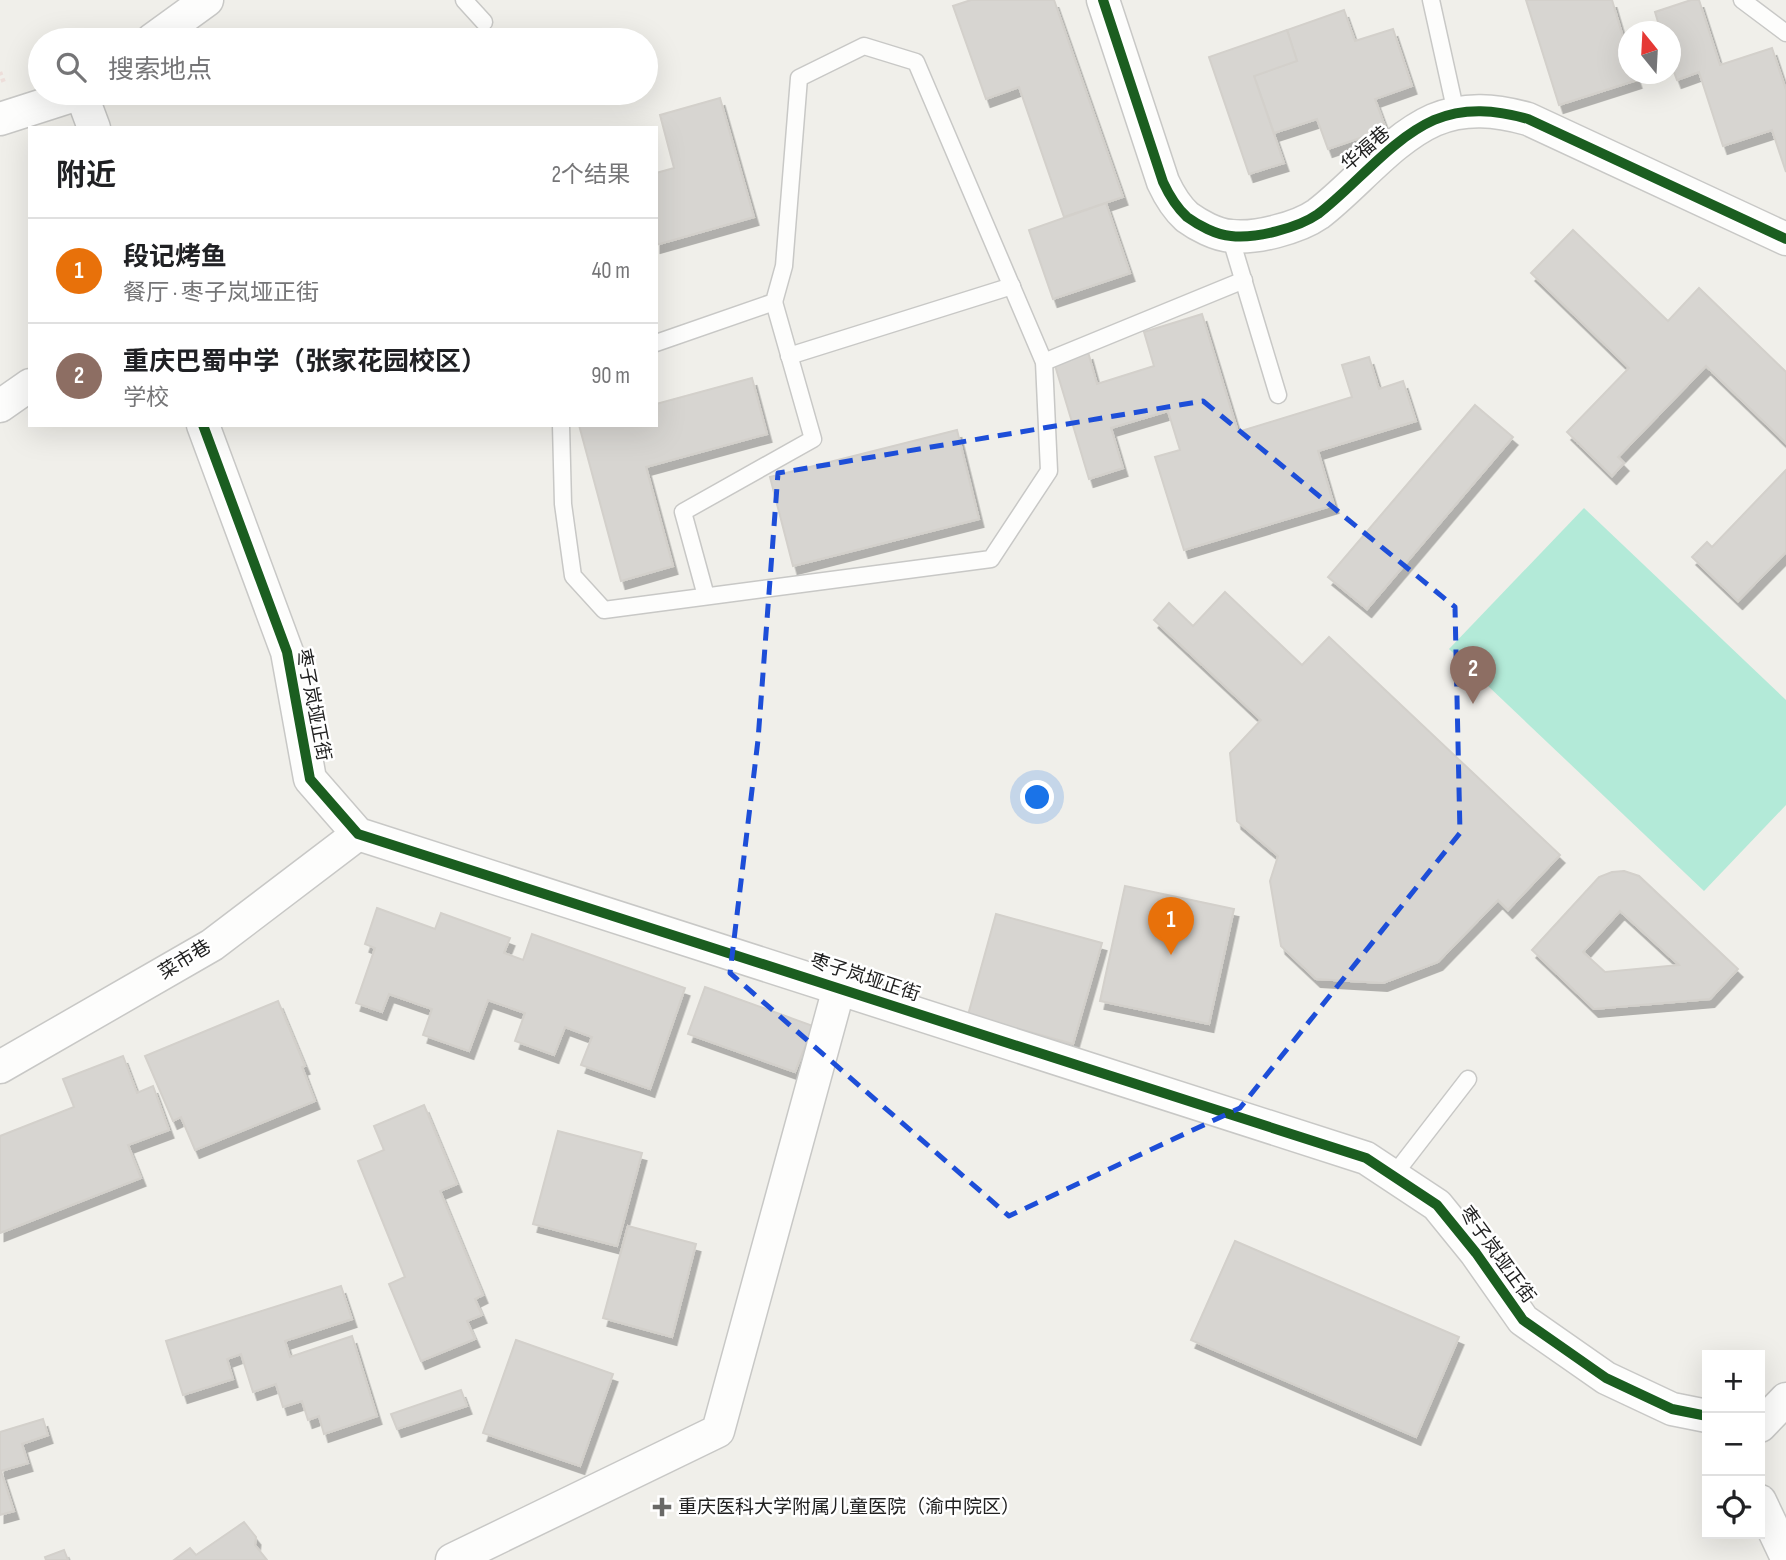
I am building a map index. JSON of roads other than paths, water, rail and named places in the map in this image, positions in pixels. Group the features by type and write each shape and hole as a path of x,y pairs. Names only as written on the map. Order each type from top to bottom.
{"street":[{"path":"168,28 207,0"},
{"name":"华福巷","path":"1103,0 1163,182 1173,201 1186,216 1204,227 1230,236 1266,234 1290,227 1316,215 1413,131 1434,120 1478,110 1505,112 1528,119 1786,239"},
{"path":"0,118 42,105"},
{"path":"85,105 93,126"},
{"path":"0,406 28,386"},
{"name":"枣子岚垭正街","path":"205,427 287,652 310,779 358,834 1366,1158 1437,1205 1476,1253 1523,1320 1606,1378 1672,1409 1702,1415"},
{"name":"菜市巷","path":"0,1067 212,945 358,834"},
{"path":"452,1560 718,1431 839,988"},
{"path":"1765,1422 1786,1399"},
{"path":"1765,1512 1786,1556"}],"lane":[{"path":"464,0 484,22"},
{"path":"1432,0 1456,113"},
{"path":"1742,0 1786,33"},
{"path":"561,427 563,504 573,576 604,610 991,559 1049,471 1044,362 916,62 864,46 799,78 784,265 774,302 813,439 683,512 706,596"},
{"path":"1230,236 1278,395"},
{"path":"1044,362 1244,280"},
{"path":"789,356 1012,286"},
{"path":"658,342 774,302"},
{"path":"1393,1176 1468,1079"}],"place":[{"name":"重庆巴蜀中学（张家花园校区）","path":"1473,704"},
{"name":"段记烤鱼","path":"1171,955"},
{"name":"重庆医科大学附属儿童医院（渝中院区）","path":"662,1507"}]}
